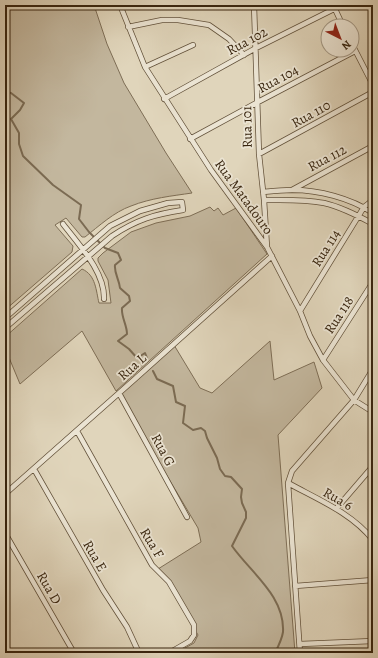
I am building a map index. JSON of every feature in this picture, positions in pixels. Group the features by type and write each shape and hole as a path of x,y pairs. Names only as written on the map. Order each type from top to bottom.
{"street":[{"name":"Rua Matadouro","path":"120,5 145,67 190,139 267,247 300,310 310,336 323,360 354,400"},
{"name":"Rua 101","path":"254,5 259,154 267,247"},
{"name":"Rua 102","path":"164,99 256,48 342,5"},
{"path":"335,9 339,18"},
{"path":"128,27 162,20 178,20 209,25 229,39 244,55"},
{"path":"145,67 194,45"},
{"name":"Rua 104","path":"190,139 342,58"},
{"path":"359,58 373,85"},
{"name":"Rua 110","path":"259,154 373,92"},
{"name":"Rua 112","path":"292,190 373,146"},
{"path":"263,192 292,190 313,192 331,196 364,207 373,213"},
{"path":"264,200 318,202 338,207 373,224"},
{"name":"Rua 114","path":"300,310 364,207 373,200"},
{"path":"5,318 91,242 115,223 140,211 168,203 182,202 183,210 159,214 128,225 106,240 5,328"},
{"path":"63,224 102,280 104,299"},
{"name":"Rua L","path":"5,494 272,256"},
{"name":"Rua 118","path":"323,360 373,282"},
{"path":"300,653 288,483 292,470 354,400 373,369"},
{"name":"Rua G","path":"120,393 187,517"},
{"path":"354,400 373,412"},
{"name":"Rua F","path":"77,431 152,565 169,582 194,625 194,635 190,641 169,653"},
{"path":"336,509 373,466"},
{"name":"Rua E","path":"34,469 99,584 126,627 139,653"},
{"name":"Rua 6","path":"288,483 360,524 373,540"},
{"name":"Rua D","path":"5,533 74,653"},
{"path":"295,586 373,580"},
{"path":"300,644 373,641"},
{"path":"5,646 9,653"}],"shaded area":[{"path":"5,5 94,5 107,44 124,83 192,193 154,199 131,206 101,224 85,237 82,237 66,218 55,225 73,246 72,252 5,310"},
{"path":"210,207 214,211 218,208 223,215 236,208 267,254 116,391 82,331 20,384 5,348 5,337 82,269 93,279 99,303 111,303 108,280 98,261 98,258 103,253 131,232 156,223 190,216"},
{"path":"270,341 274,380 314,362 322,388 278,435 295,653 176,653 194,643 198,635 168,581 158,569 201,542 198,528 119,395 174,345 200,388 212,393"}],"waterway":[{"path":"5,92 11,93 24,103 20,110 11,119 19,133 19,144 23,156 53,185 81,205 79,219 89,232 105,248 118,253 121,260 115,265 116,273 120,288 129,296 130,301 122,308 122,315 127,334 118,341 129,349 137,358 145,353 147,358"},
{"path":"153,371 157,379 173,386 176,402 185,406 183,423 193,430 201,428 205,431 217,458 220,469 225,476 231,477 242,489 241,497 246,512 246,518 232,546 273,596 279,607 283,632 275,653"}]}
